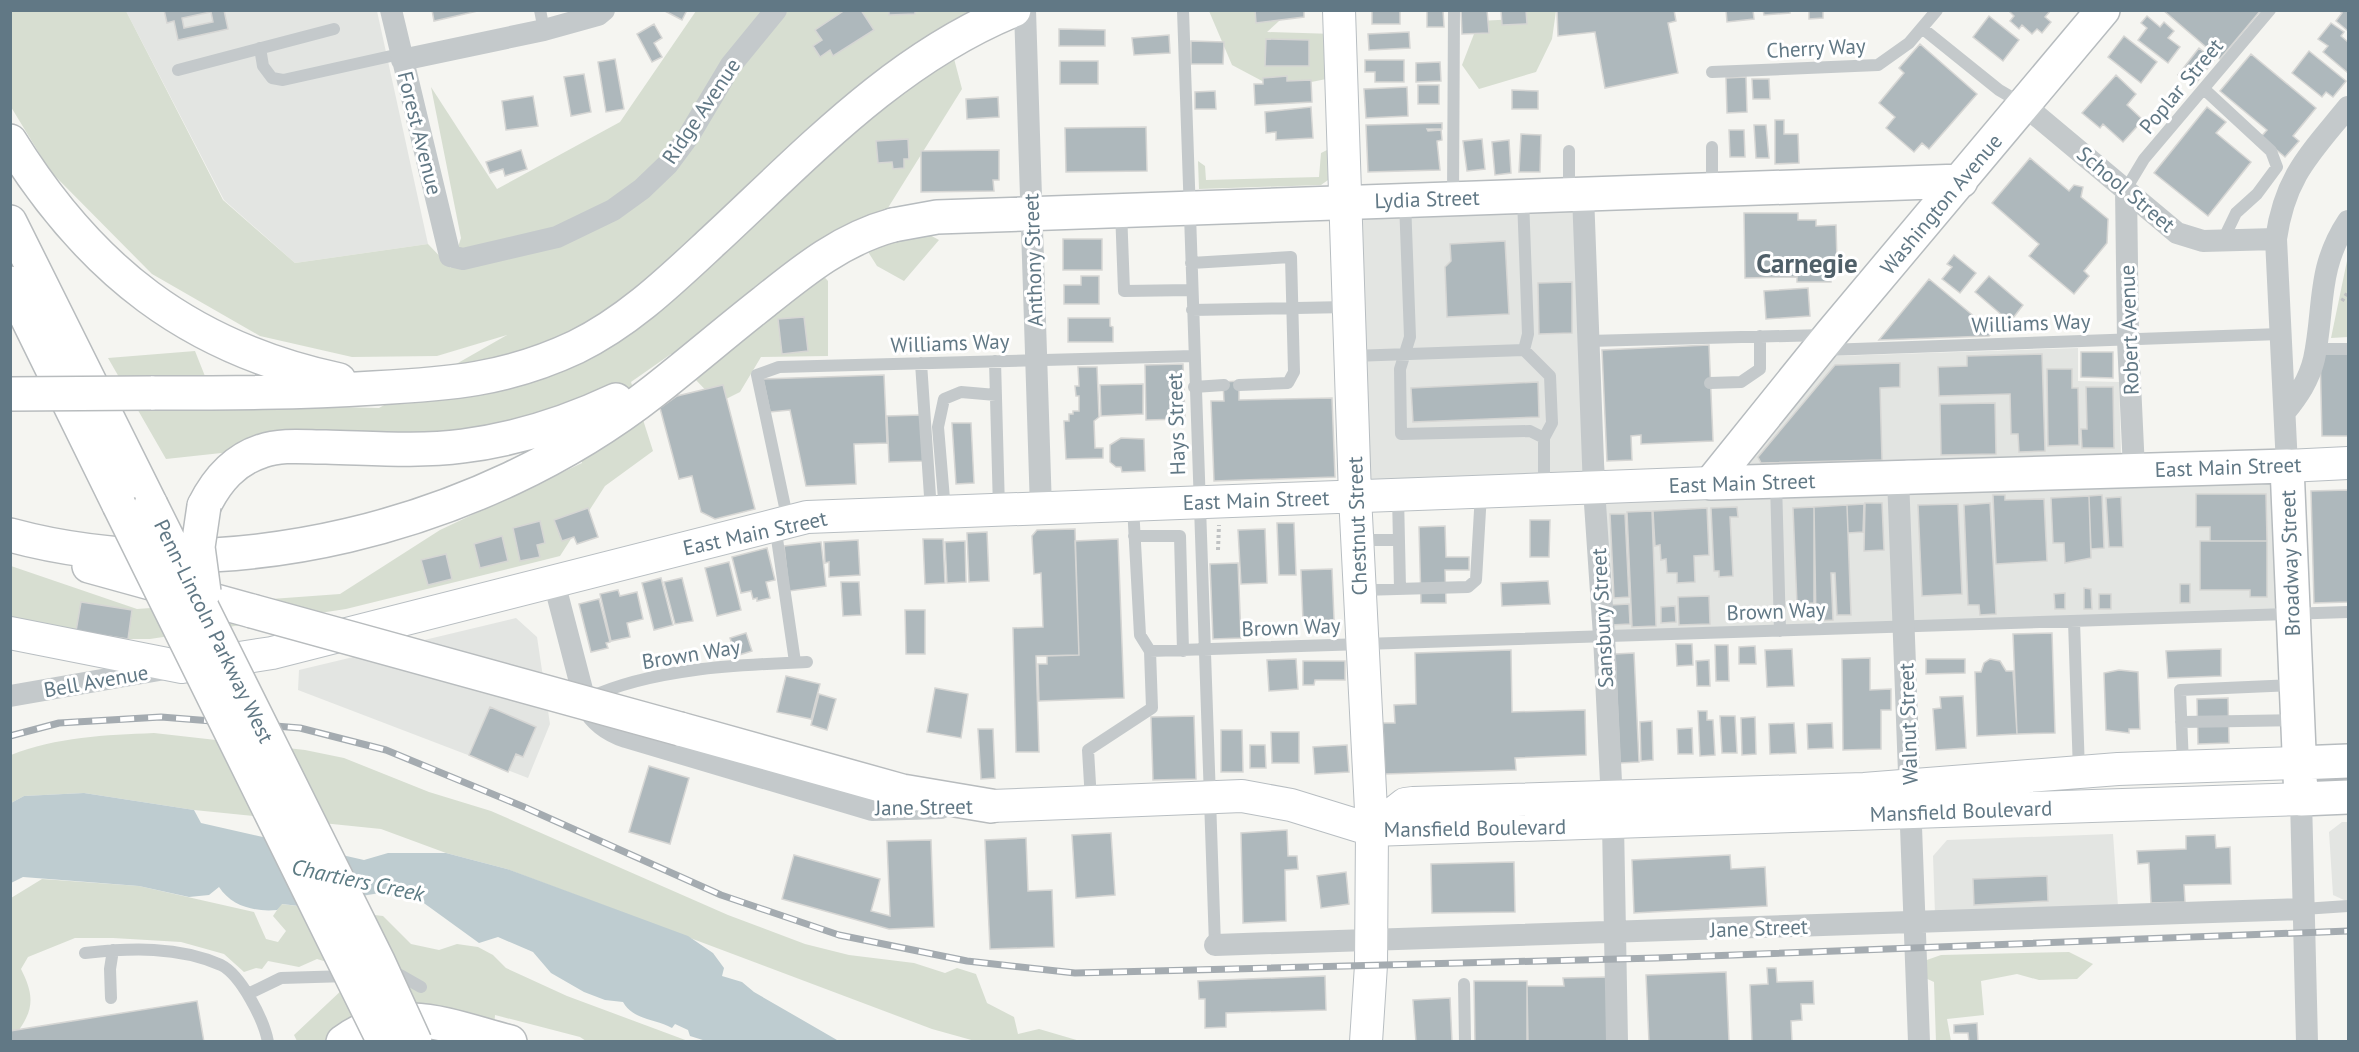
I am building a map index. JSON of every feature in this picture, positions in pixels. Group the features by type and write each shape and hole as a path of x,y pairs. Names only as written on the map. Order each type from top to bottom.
{"main road":[{"path":"10,394 309,393 442,385 498,375 552,357 601,333 663,287 881,88 936,49 1014,10"},
{"name":"Chestnut Street","path":"1339,10 1355,496 1372,830 1371,939 1366,1041"},
{"name":"Washington Avenue","path":"1711,483 1825,342 2024,105 2091,14"},
{"path":"10,141 36,182 70,226 110,266 160,307 219,341 266,361 379,388"},
{"name":"Lydia Street","path":"694,358 823,255 851,239 893,225 938,217 1961,181"},
{"name":"Penn-Lincoln Parkway West","path":"10,222 415,1041"},
{"name":"Penn-Lincoln Parkway West","path":"10,283 384,1041"},
{"path":"10,296 37,340"},
{"path":"209,621 198,547 204,506 228,470 245,458 264,450 291,447 396,449 461,447 526,435 585,414 694,358"},
{"path":"10,537 98,552 202,556 275,549 363,530 470,496 561,454 626,413 694,358"},
{"name":"East Main Street","path":"182,667 272,653 807,517 1041,509 1133,521 1198,502 1711,483 2349,464"},
{"name":"Broadway Street","path":"2287,465 2301,799"},
{"path":"10,537 63,559 902,791 991,806"},
{"path":"10,633 182,667"},
{"name":"Mansfield Boulevard","path":"1911,800 2079,773 2349,761"},
{"name":"Jane Street","path":"991,806 1242,796 1267,799 1372,830"},
{"name":"Mansfield Boulevard","path":"1372,830 1612,811 1911,800 2349,797"},
{"path":"343,1041 367,1027 395,1019 423,1020 510,1041"}],"street":[{"name":"Forest Avenue","path":"391,10 450,256"},
{"path":"401,57 542,20 598,15 604,10"},
{"name":"Ridge Avenue","path":"450,256 463,259 557,237 613,210 642,189 668,164 688,137 731,65 776,10"},
{"name":"Anthony Street","path":"1025,10 1041,509"},
{"name":"School Street","path":"2024,105 2177,233 2203,241 2276,238"},
{"name":"Broadway Street","path":"2287,465 2276,238 2285,172 2349,107"},
{"name":"Robert Avenue","path":"2126,189 2128,340 2134,470"},
{"name":"Sansbury Street","path":"1576,194 1588,342 1594,489 1604,636 1612,811 1617,1041"},
{"path":"2285,411 2303,388 2315,349 2321,291 2330,260 2349,221"},
{"path":"1898,477 1928,461"},
{"name":"Walnut Street","path":"1898,477 1919,1041"},
{"name":"Jane Street","path":"554,582 584,699 597,722 619,735 872,810 991,806"},
{"name":"Bell Avenue","path":"10,696 182,667"},
{"name":"Broadway Street","path":"2301,799 2307,1041"},
{"name":"Jane Street","path":"1215,945 2303,909"}],"lane":[{"name":"Hays Street","path":"1183,10 1194,387 1215,945"},
{"path":"1453,198 1454,10"},
{"name":"Cherry Way","path":"1712,72 1878,65 1909,43 1937,10"},
{"name":"Poplar Street","path":"2126,189 2144,159 2270,10"},
{"path":"1922,28 1999,90 2024,105"},
{"path":"178,70 334,29"},
{"path":"260,48 263,66 272,78 283,80 401,57"},
{"path":"2204,89 2271,151 2285,172 2236,213 2223,240"},
{"path":"1712,147 1712,190"},
{"path":"1569,151 1576,194"},
{"path":"1523,196 1528,334 1524,350"},
{"path":"1405,200 1410,337 1400,369 1401,434 1530,430 1544,438"},
{"path":"1121,210 1124,291 1192,290"},
{"path":"1191,263 1291,257 1294,372 1288,383 1239,385"},
{"path":"1192,310 1349,307"},
{"name":"Williams Way","path":"1588,342 1760,336 1825,342 2128,340 2280,334"},
{"path":"1710,383 1741,381 1760,369 1760,336"},
{"path":"2315,349 2349,349"},
{"path":"1351,356 1524,350 1550,376 1552,423 1544,438 1544,490"},
{"name":"Williams Way","path":"782,522 757,375 779,367 1194,357"},
{"path":"995,361 1000,510"},
{"path":"921,363 938,512"},
{"path":"1194,387 1224,386"},
{"path":"938,512 938,427 944,399 961,392 996,395"},
{"path":"1776,481 1780,631"},
{"path":"1359,590 1468,587 1476,580 1481,492"},
{"path":"1398,495 1400,588"},
{"path":"1092,802 1088,750 1152,708 1150,651 1140,635 1133,521 1180,536 1183,651"},
{"name":"Brown Way","path":"584,699 607,689 698,670 801,662 782,522"},
{"path":"1357,540 1399,540"},
{"name":"Brown Way","path":"1150,651 2349,612"},
{"path":"2074,621 2079,773"},
{"path":"2183,767 2180,690 2295,685"},
{"path":"2181,722 2300,720"},
{"path":"2303,909 2349,906"},
{"path":"85,953 135,948 186,954 223,966 248,994 264,1022 268,1041"},
{"path":"111,998 110,969 113,950"},
{"path":"248,994 281,978 400,975 421,987"},
{"path":"1464,984 1465,1041"}],"shaded area":[{"path":"11,11 126,11 223,200 295,263 428,244 451,268 461,238 431,87 497,189 620,122 696,11 1006,11 952,51 962,89 886,211 939,240 904,281 877,266 865,247 805,256 828,281 828,356 761,357 740,392 718,403 671,354 631,382 653,451 605,486 560,556 346,609 150,639 11,639 11,566 137,609 340,594 440,530 582,463 574,427 394,434 166,459 108,358 195,351 216,404 379,408 507,335 437,356 352,357 260,336 152,274 50,171 11,107"},
{"path":"126,11 377,11 428,244 295,263 224,200"},
{"path":"1209,11 1290,11 1267,32 1335,34 1336,77 1277,89 1232,65"},
{"path":"1520,11 1556,11 1552,39 1536,72 1479,89 1462,65 1479,21 1517,19"},
{"path":"1327,150 1328,180 1321,185 1199,189 1198,161 1205,166 1206,180 1319,177 1321,153"},
{"path":"1576,207 1608,501 1747,460 1836,356 2078,348 2078,381 2119,382 2122,487 2280,483 2282,614 1604,636 1584,477 1368,484 1361,216"},
{"path":"2348,256 2348,337 2331,338"},
{"path":"516,618 537,637 550,724 528,778 298,690 299,670"},
{"path":"154,733 305,750 344,758 429,792 491,811 728,915 805,944 849,955 914,963 945,973 957,968 976,974 987,1003 1014,1017 1018,1034 1039,1029 1080,1041 975,1041 932,1029 507,869 446,853 381,829 194,810 84,793 24,796 11,803 11,755 63,741"},
{"path":"2342,822 2348,822 2348,900 2333,895 2329,832"},
{"path":"2113,834 2118,906 1935,914 1933,856 1947,840"},
{"path":"42,879 139,886 254,912 266,939 278,942 286,931 273,916 281,904 383,916 411,944 439,950 457,944 478,947 493,955 506,968 567,996 688,1041 586,1041 580,1037 495,1015 493,1041 297,1041 294,1035 361,972 317,959 299,967 268,961 262,969 256,968 244,972 224,954 181,942 113,938 75,938 28,957 21,969 30,993 30,1007 19,1030 11,1030 11,898"},
{"path":"2069,952 2093,964 2077,979 2039,980 2017,974 1981,981 1984,1015 1947,1019 1951,1041 1936,1042 1934,982 1923,977 1921,962 1941,955"}],"water":[{"name":"Chartiers Creek","path":"84,793 194,810 201,823 364,860 388,853 446,853 507,869 688,936 713,953 724,968 722,976 742,982 754,992 837,1040 845,1041 706,1041 690,1036 688,1030 675,1024 672,1028 633,1013 623,1002 605,1000 584,992 551,973 533,952 498,937 479,943 421,901 380,893 299,906 282,904 277,910 269,910 253,909 238,904 224,894 219,887 209,895 189,897 139,886 23,877 11,883 11,803 24,796"}],"building":[{"path":"164,10 224,10 228,29 178,40 174,21 167,23","holes":["211,12 213,22 184,28 182,18"]},
{"path":"432,10 478,10 478,11 434,21"},
{"path":"663,10 687,10 682,20"},
{"path":"845,10 861,10 874,30 833,56 830,50 820,57 813,46 822,40 815,30"},
{"path":"889,10 915,10 915,14 889,15"},
{"path":"1255,10 1304,10 1304,17 1256,23"},
{"path":"1372,10 1400,10 1400,24 1372,24"},
{"path":"1427,10 1443,10 1444,27 1427,27"},
{"path":"1461,10 1487,10 1489,33 1462,34"},
{"path":"1501,10 1526,10 1527,24 1502,25"},
{"path":"1557,10 1674,10 1676,21 1668,23 1678,73 1605,88 1595,32 1558,36"},
{"path":"1726,10 1753,10 1754,19 1727,22"},
{"path":"1763,10 1790,10 1790,13 1764,15"},
{"path":"1809,10 1823,10 1823,18 1809,19"},
{"path":"2008,10 2051,10 2045,17 2051,22 2042,33 2037,29 2032,34 2022,25 2019,29 2010,21 2014,16"},
{"path":"2163,10 2261,10 2220,59"},
{"path":"2338,10 2348,10 2348,31 2336,21 2342,13"},
{"path":"1989,16 2019,40 2003,61 1973,37"},
{"path":"2147,16 2160,27 2164,22 2174,31 2168,38 2180,47 2168,63 2138,40 2147,28 2141,23"},
{"path":"2331,23 2344,32 2341,36 2348,42 2348,73 2323,52 2328,46 2318,39"},
{"path":"654,24 662,38 654,43 662,57 652,62 637,34"},
{"path":"1059,29 1105,30 1105,46 1059,46"},
{"path":"1409,32 1410,48 1369,50 1368,34"},
{"path":"1169,35 1170,53 1134,55 1132,38"},
{"path":"2124,36 2157,62 2141,83 2108,57"},
{"path":"1266,39 1309,40 1309,66 1265,66"},
{"path":"1191,41 1224,42 1223,64 1191,64"},
{"path":"1920,44 1977,94 1929,149 1922,143 1914,152 1886,128 1895,117 1879,103 1904,73 1899,68"},
{"path":"2199,48 2214,60 2193,87 2178,75"},
{"path":"2309,51 2346,81 2333,97 2326,92 2322,97 2292,73"},
{"path":"2251,54 2316,108 2293,136 2299,141 2285,157 2261,137 2267,130 2220,91"},
{"path":"615,59 624,109 606,112 598,62"},
{"path":"1365,60 1404,60 1404,82 1375,82 1375,72 1365,72"},
{"path":"1060,61 1098,61 1098,84 1060,84"},
{"path":"1440,62 1441,81 1416,82 1416,63"},
{"path":"584,74 591,112 571,116 564,77"},
{"path":"2116,75 2136,94 2127,105 2143,120 2123,142 2103,124 2100,128 2082,113"},
{"path":"1287,76 1287,81 1311,80 1312,102 1255,105 1254,84 1263,84 1263,78"},
{"path":"1746,77 1747,112 1727,113 1726,78"},
{"path":"1752,79 1769,79 1770,99 1753,99"},
{"path":"1418,85 1439,85 1439,104 1418,104"},
{"path":"1407,87 1408,116 1366,118 1364,89"},
{"path":"1512,90 1538,91 1538,109 1512,109"},
{"path":"1215,91 1216,109 1195,109 1195,92"},
{"path":"533,96 538,126 506,130 502,101"},
{"path":"998,97 999,117 967,119 966,99"},
{"path":"1311,107 1313,138 1276,140 1276,132 1266,133 1265,112"},
{"path":"2207,107 2226,122 2216,133 2251,162 2208,216 2154,173"},
{"path":"1775,120 1784,120 1784,134 1798,134 1799,163 1775,164"},
{"path":"1442,123 1442,129 1427,129 1428,131 1441,130 1442,140 1437,141 1440,170 1368,172 1366,125"},
{"path":"1754,125 1766,125 1769,158 1756,158"},
{"path":"1146,127 1147,171 1066,172 1065,128"},
{"path":"1729,130 1744,130 1745,157 1730,157"},
{"path":"1521,134 1541,135 1540,172 1519,172"},
{"path":"908,139 909,159 904,159 904,168 893,169 892,162 878,163 876,141"},
{"path":"1482,139 1485,169 1467,171 1463,141"},
{"path":"1509,140 1511,173 1495,175 1492,142"},
{"path":"521,150 527,169 505,176 503,169 490,173 486,162"},
{"path":"999,150 999,180 993,180 994,191 921,192 921,151"},
{"path":"2030,158 2069,191 2074,185 2083,187 2081,197 2108,219 2107,243 2084,271 2089,276 2074,294 2029,256 2039,244 1992,203"},
{"path":"1744,213 1798,213 1798,220 1816,220 1816,226 1836,225 1837,262 1830,262 1831,282 1797,282 1797,277 1745,278"},
{"path":"1063,239 1102,239 1102,270 1063,270"},
{"path":"1505,241 1509,314 1447,317 1445,267 1451,261 1450,244"},
{"path":"1954,255 1976,273 1960,293 1942,279 1952,267 1947,264"},
{"path":"1081,276 1099,276 1099,304 1064,304 1064,285 1081,285"},
{"path":"1989,276 2023,305 2010,322 1975,292"},
{"path":"1929,279 1993,332 1989,336 1879,340"},
{"path":"1572,282 1572,333 1539,334 1538,283"},
{"path":"1808,288 1810,316 1766,319 1764,291"},
{"path":"804,317 808,351 782,354 778,319"},
{"path":"1068,318 1110,318 1110,326 1113,327 1113,342 1068,342"},
{"path":"1709,345 1713,441 1641,444 1641,435 1631,436 1632,460 1607,461 1602,350"},
{"path":"2081,352 2113,352 2113,378 2081,377"},
{"path":"2320,352 2348,352 2348,436 2322,436"},
{"path":"2042,354 2045,451 2019,452 2018,434 2011,434 2010,394 1939,396 1938,367 1967,366 1967,356"},
{"path":"1900,363 1900,387 1880,388 1882,460 1761,463 1758,457 1835,365"},
{"path":"1183,364 1185,419 1146,420 1145,365"},
{"path":"1078,367 1097,367 1099,417 1094,421 1095,448 1103,448 1103,458 1066,459 1064,421 1069,421 1069,414 1073,414 1073,411 1079,411 1079,396 1076,396 1075,386 1079,386"},
{"path":"2047,369 2072,369 2072,388 2078,388 2079,445 2048,446"},
{"path":"884,375 887,443 854,444 856,484 806,486 790,410 770,412 763,379"},
{"path":"1239,381 1239,400 1332,398 1335,477 1214,481 1211,401 1224,401 1223,382"},
{"path":"1538,382 1539,417 1413,422 1411,388"},
{"path":"1143,384 1143,414 1101,416 1100,385"},
{"path":"723,385 755,509 715,519 701,512 692,476 679,479 660,408 677,396"},
{"path":"2086,387 2113,387 2114,448 2082,448 2081,429 2087,429"},
{"path":"1995,403 1996,454 1941,455 1940,404"},
{"path":"921,415 923,461 889,462 887,416"},
{"path":"952,423 971,423 974,483 956,484"},
{"path":"1121,438 1144,439 1145,471 1122,472 1121,467 1116,467 1110,462 1110,445"},
{"path":"2348,490 2348,602 2314,603 2311,491"},
{"path":"2196,494 2266,494 2267,541 2210,541 2210,527 2196,527"},
{"path":"1993,495 2005,495 2005,500 2044,499 2047,561 1996,564"},
{"path":"2102,495 2104,548 2091,549 2089,496"},
{"path":"2089,496 2091,558 2065,563 2064,543 2053,543 2051,498"},
{"path":"2121,497 2123,547 2109,547 2106,498"},
{"path":"1865,503 1882,503 1884,550 1864,551"},
{"path":"1990,503 1996,614 1980,615 1979,605 1968,605 1964,505"},
{"path":"1864,504 1863,532 1848,533 1847,505"},
{"path":"1958,504 1962,594 1922,596 1918,505"},
{"path":"1847,505 1851,615 1837,615 1835,573 1831,573 1833,620 1816,621 1814,507"},
{"path":"1737,507 1738,517 1730,517 1733,576 1719,577 1719,571 1714,571 1711,508"},
{"path":"1814,507 1814,603 1797,604 1793,508"},
{"path":"588,508 598,537 577,544 574,537 562,541 554,520"},
{"path":"1707,508 1709,555 1694,556 1695,582 1677,583 1677,573 1667,573 1666,559 1661,560 1660,545 1655,546 1653,511"},
{"path":"1652,511 1656,626 1632,627 1627,512"},
{"path":"1610,514 1625,514 1629,597 1614,598"},
{"path":"1530,520 1550,520 1549,557 1530,557"},
{"path":"540,521 545,543 537,545 540,557 520,561 513,528"},
{"path":"1277,523 1294,523 1296,575 1279,575"},
{"path":"1445,526 1446,557 1469,557 1469,570 1445,570 1446,603 1421,603 1419,527"},
{"path":"1075,529 1079,655 1036,656 1039,752 1016,752 1013,628 1043,627 1041,573 1034,574 1032,536 1037,530"},
{"path":"1265,529 1267,583 1241,584 1238,530"},
{"path":"987,532 989,581 969,582 967,533"},
{"path":"502,536 508,561 480,568 474,544"},
{"path":"923,539 943,539 945,583 925,584"},
{"path":"1118,539 1124,698 1039,701 1038,664 1047,664 1047,656 1079,655 1075,541"},
{"path":"858,540 860,575 829,577 829,562 825,563 824,542"},
{"path":"965,541 966,582 947,583 945,542"},
{"path":"2200,541 2267,541 2267,597 2250,597 2250,590 2200,590"},
{"path":"821,542 826,586 789,591 784,546"},
{"path":"767,548 775,580 766,582 770,598 757,601 757,598 753,599 751,591 741,593 732,557"},
{"path":"446,554 452,579 428,585 421,560"},
{"path":"729,562 741,610 717,616 705,568"},
{"path":"1238,563 1241,638 1213,639 1210,564"},
{"path":"1332,569 1334,620 1303,621 1301,570"},
{"path":"661,578 673,625 654,630 642,583"},
{"path":"682,578 693,621 675,624 664,582"},
{"path":"1548,581 1550,604 1502,606 1501,583"},
{"path":"841,582 859,582 861,615 843,616"},
{"path":"2180,584 2190,584 2190,603 2180,603"},
{"path":"2084,588 2091,589 2092,609 2084,609"},
{"path":"618,590 620,596 637,592 643,619 627,623 630,637 611,641 600,594"},
{"path":"2065,593 2065,609 2055,609 2054,594"},
{"path":"2099,594 2111,594 2111,609 2099,609"},
{"path":"1709,596 1710,624 1679,625 1678,597"},
{"path":"599,599 610,642 606,643 608,648 591,652 579,604"},
{"path":"81,602 132,610 128,639 76,631"},
{"path":"1629,604 1630,624 1611,625 1610,605"},
{"path":"1675,606 1676,622 1661,623 1661,607"},
{"path":"905,610 925,610 925,654 906,654"},
{"path":"746,633 752,651 736,656 730,638"},
{"path":"2052,633 2055,733 2017,734 2013,634"},
{"path":"1676,644 1692,644 1693,665 1677,666"},
{"path":"1715,645 1728,645 1729,681 1716,681"},
{"path":"1755,646 1756,664 1739,664 1739,647"},
{"path":"1792,649 1794,686 1767,687 1765,650"},
{"path":"2221,649 2221,676 2168,678 2166,651"},
{"path":"1511,650 1512,712 1585,710 1586,755 1515,758 1516,770 1385,774 1383,723 1395,723 1394,705 1416,704 1415,653"},
{"path":"1634,653 1639,762 1620,763 1615,654"},
{"path":"1870,658 1870,690 1891,689 1891,710 1881,710 1881,749 1843,750 1842,659"},
{"path":"1296,659 1298,689 1269,691 1267,660"},
{"path":"1926,659 1965,659 1965,673 1926,674"},
{"path":"1990,659 2000,661 2006,671 2013,671 2017,734 1977,736 1975,672 1981,672 1984,663"},
{"path":"1709,660 1710,686 1697,686 1696,661"},
{"path":"1303,661 1345,661 1345,680 1315,680 1314,685 1303,685"},
{"path":"2119,670 2138,672 2140,729 2129,729 2129,733 2106,730 2104,673"},
{"path":"786,676 820,684 811,719 777,712"},
{"path":"935,688 968,694 961,738 927,732"},
{"path":"819,694 836,699 827,730 811,725"},
{"path":"1963,696 1966,748 1936,750 1933,709 1941,708 1940,697"},
{"path":"2228,698 2229,743 2198,744 2197,699"},
{"path":"490,707 536,727 523,757 516,754 508,772 469,755"},
{"path":"1698,711 1707,711 1707,720 1713,720 1715,755 1700,756"},
{"path":"1194,716 1196,779 1153,780 1151,717"},
{"path":"1720,716 1735,716 1737,753 1722,753"},
{"path":"1755,717 1756,754 1742,755 1741,718"},
{"path":"1652,721 1653,760 1641,761 1640,722"},
{"path":"1794,723 1796,753 1770,754 1769,724"},
{"path":"1832,723 1833,748 1808,749 1807,724"},
{"path":"1692,728 1693,754 1678,754 1677,729"},
{"path":"978,729 993,729 995,778 981,779"},
{"path":"1221,730 1242,730 1243,772 1221,772"},
{"path":"1271,732 1299,732 1299,763 1272,763"},
{"path":"1250,745 1265,745 1266,768 1250,768"},
{"path":"1347,745 1349,772 1315,774 1313,747"},
{"path":"649,766 689,778 670,844 629,832"},
{"path":"1287,830 1288,856 1297,856 1298,869 1285,870 1286,921 1243,923 1241,833"},
{"path":"1111,833 1115,895 1076,898 1072,835"},
{"path":"2215,835 2216,848 2230,847 2231,884 2184,885 2185,902 2151,903 2149,863 2138,864 2137,851 2186,849 2186,836"},
{"path":"1026,838 1028,891 1052,890 1054,947 990,949 985,840"},
{"path":"931,840 934,927 889,929 782,899 794,855 880,879 871,911 890,916 887,841"},
{"path":"1730,855 1731,869 1765,867 1767,906 1634,913 1632,860"},
{"path":"1514,862 1515,912 1432,913 1431,864"},
{"path":"1346,872 1349,904 1321,908 1317,876"},
{"path":"2047,876 2048,901 1974,905 1973,879"},
{"path":"1767,968 1776,968 1777,982 1813,981 1814,1004 1801,1004 1802,1020 1791,1021 1792,1042 1752,1042 1750,985 1768,984"},
{"path":"1726,972 1729,1042 1649,1042 1646,975"},
{"path":"1325,976 1326,1010 1226,1013 1226,1027 1205,1028 1205,999 1199,999 1198,981"},
{"path":"1608,977 1610,1042 1528,1042 1527,986 1564,986 1563,978"},
{"path":"1474,981 1527,981 1527,1042 1475,1042"},
{"path":"1450,998 1452,1042 1416,1042 1413,1000"},
{"path":"197,1001 204,1042 10,1042 10,1031"},
{"path":"1977,1023 1978,1042 1969,1042 1968,1033 1954,1033 1954,1025"}],"railway":[{"path":"10,736 59,723 161,717 300,728 386,750 524,807 721,895 839,935 967,961 1075,973 1656,958 2348,931"}],"district":[{"name":"Carnegie","path":"1807,263"}]}
